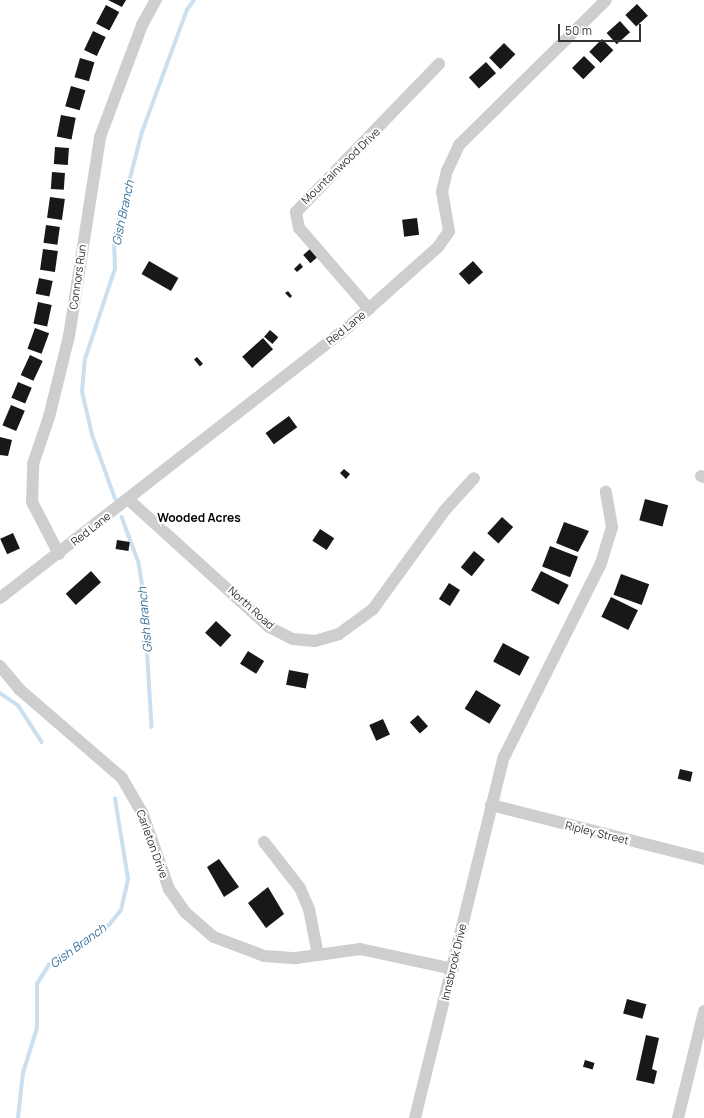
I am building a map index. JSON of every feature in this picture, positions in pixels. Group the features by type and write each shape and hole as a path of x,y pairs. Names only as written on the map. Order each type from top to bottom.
{"street":[{"name":"Connors Run","path":"59,554 32,502 33,464 49,417 69,336 100,136 142,24 156,0"},
{"name":"Red Lane","path":"0,598 129,500 369,309 438,247 448,231 442,192 447,171 459,145 606,0"},
{"name":"Mountainwood Drive","path":"369,309 299,228 296,212 439,64"},
{"name":"North Road","path":"129,500 269,627 293,639 315,641 339,634 372,609 445,510 474,478"},
{"name":"Innsbrook Drive","path":"415,1118 453,969 491,805 514,732 585,600 601,563 612,527 606,492"},
{"name":"Carleton Drive","path":"0,666 19,689 122,778 142,812 169,889 199,926 230,946 264,956 318,955 360,949 453,969"},
{"name":"Ripley Street","path":"491,805 704,859"},
{"path":"264,842 300,888 309,909 318,955"},
{"path":"678,1118 704,1011"}],"building":[{"path":"108,0 126,0 122,7"},
{"path":"637,4 648,16 636,27 625,15"},
{"path":"106,5 119,12 109,31 96,24"},
{"path":"620,21 630,32 617,44 607,33"},
{"path":"93,31 106,37 97,56 84,50"},
{"path":"602,39 613,50 601,63 589,52"},
{"path":"504,43 515,54 500,69 489,58"},
{"path":"584,56 595,67 583,79 572,68"},
{"path":"80,58 94,62 89,81 74,77"},
{"path":"486,62 496,73 479,89 469,77"},
{"path":"71,86 85,90 80,110 65,106"},
{"path":"61,115 76,118 72,139 57,137"},
{"path":"55,147 69,148 68,165 54,164"},
{"path":"52,172 65,173 64,190 51,189"},
{"path":"50,197 65,199 62,220 47,218"},
{"path":"417,218 419,235 404,237 402,220"},
{"path":"46,225 60,227 57,245 43,243"},
{"path":"43,249 58,251 55,272 40,270"},
{"path":"310,249 317,257 310,263 303,255"},
{"path":"149,261 178,278 171,291 142,274"},
{"path":"473,261 483,272 469,285 459,274"},
{"path":"300,263 303,267 297,272 294,269"},
{"path":"39,278 53,281 49,297 36,294"},
{"path":"288,291 292,296 290,298 285,293"},
{"path":"38,302 52,305 47,326 33,324"},
{"path":"35,328 49,333 42,354 27,349"},
{"path":"270,330 278,337 272,344 264,337"},
{"path":"263,338 273,349 252,368 242,357"},
{"path":"30,355 43,361 33,381 21,375"},
{"path":"197,357 203,364 200,366 194,360"},
{"path":"18,382 32,388 25,404 11,398"},
{"path":"11,405 25,411 16,431 2,425"},
{"path":"289,416 297,427 274,444 266,433"},
{"path":"0,437 12,440 8,456 0,455"},
{"path":"344,469 350,474 346,479 340,473"},
{"path":"645,499 668,505 662,526 639,520"},
{"path":"502,517 513,527 498,543 487,533"},
{"path":"564,522 589,531 578,552 556,543"},
{"path":"320,529 334,538 327,550 312,541"},
{"path":"13,533 20,549 7,554 0,539"},
{"path":"117,540 130,542 128,551 116,549"},
{"path":"550,546 578,557 570,577 542,567"},
{"path":"474,551 485,560 472,576 461,567"},
{"path":"91,571 101,582 76,605 66,594"},
{"path":"541,571 569,585 559,605 531,591"},
{"path":"621,574 649,584 642,605 613,595"},
{"path":"449,583 460,590 450,606 439,599"},
{"path":"611,597 638,610 628,630 601,617"},
{"path":"216,621 231,635 220,647 205,633"},
{"path":"503,643 529,657 520,676 493,662"},
{"path":"248,651 264,661 256,674 240,664"},
{"path":"289,670 309,674 306,689 286,685"},
{"path":"476,690 501,705 490,724 465,709"},
{"path":"418,715 428,726 420,734 410,722"},
{"path":"383,719 390,735 376,741 369,725"},
{"path":"680,769 693,772 690,782 678,779"},
{"path":"219,859 239,887 224,897 207,867"},
{"path":"268,887 284,914 266,928 248,903"},
{"path":"627,999 646,1004 642,1019 623,1013"},
{"path":"646,1035 659,1038 652,1069 657,1071 654,1084 636,1080"},
{"path":"585,1060 595,1063 593,1070 583,1067"}],"waterway":[{"name":"Gish Branch","path":"115,499 92,435 82,392 85,359 115,269 114,240 142,132 187,10 194,0"},
{"name":"Gish Branch","path":"122,517 139,563 144,593 152,727"},
{"path":"0,693 18,705 42,742"},
{"name":"Gish Branch","path":"18,1118 23,1073 37,1028 37,984 49,965 109,925 121,910 128,879 115,799"}],"district":[{"name":"Wooded Acres","path":"199,518"}]}
